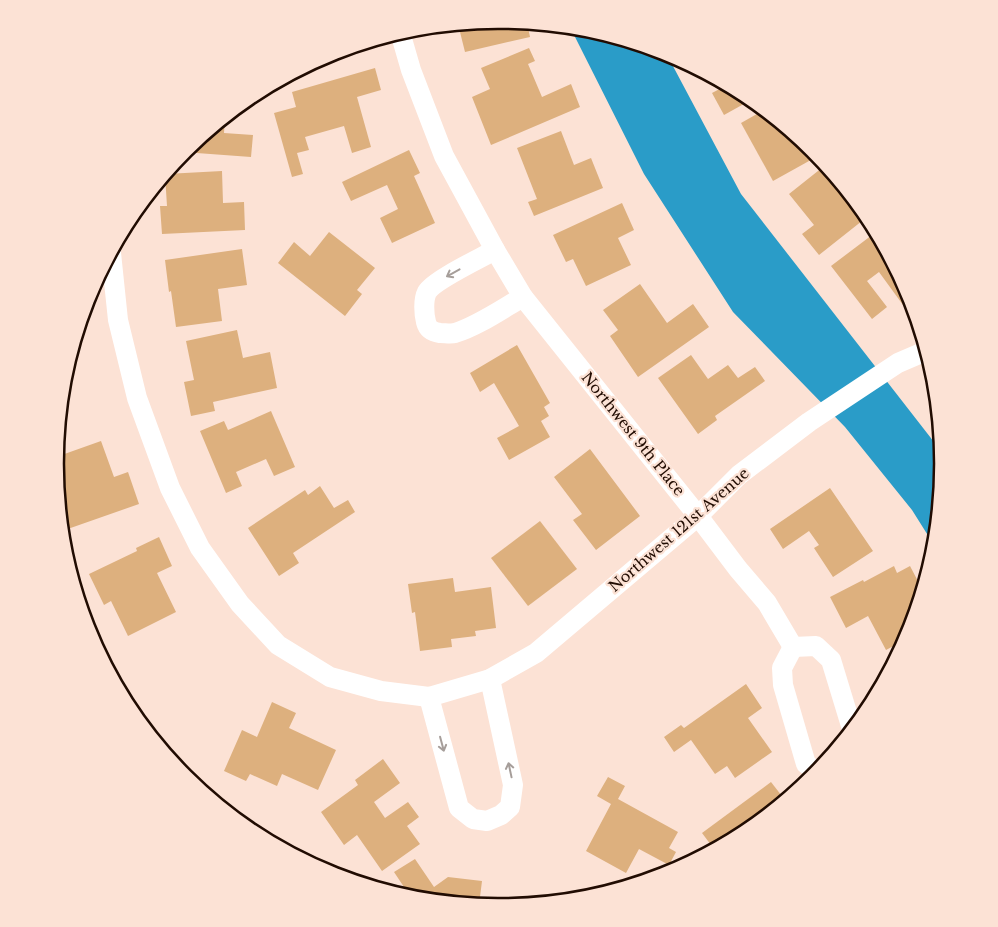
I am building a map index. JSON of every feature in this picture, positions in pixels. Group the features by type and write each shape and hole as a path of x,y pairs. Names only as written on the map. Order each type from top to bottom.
{"street":[{"name":"Northwest 9th Place","path":"402,40 411,70 444,156 523,297 766,603 793,647"},
{"path":"495,250 444,278 427,292 424,303 426,324 430,330 453,333 471,327 523,297"},
{"path":"112,265 118,320 137,398 170,488 200,548 240,604 278,646 330,677 381,691 429,697 459,808 472,819 488,821 501,815 510,807 513,785 490,679"},
{"name":"Northwest 121st Avenue","path":"429,697 490,679 536,653 698,516 739,475 809,422 898,364 920,354"},
{"path":"810,767 806,764 783,685 782,668 793,647 816,646 831,660 849,720"}],"water":[{"path":"574,35 639,52 673,66 741,194 933,441 933,492 927,535 912,510 845,427 733,312 644,174"}],"building":[{"path":"529,30 530,37 465,52 460,31"},
{"path":"529,48 535,61 528,64 542,97 571,84 580,107 491,145 472,97 490,89 481,68"},
{"path":"375,68 381,90 357,97 371,147 352,153 344,126 305,137 309,150 297,153 303,174 292,177 274,113 296,107 292,92"},
{"path":"719,89 744,104 724,115 712,93"},
{"path":"757,114 786,137 810,160 773,181 741,123"},
{"path":"224,127 224,133 253,135 251,157 195,153"},
{"path":"561,131 574,165 591,158 603,188 534,216 528,202 537,199 517,148"},
{"path":"409,150 420,173 414,176 435,223 392,243 380,218 398,209 387,185 351,201 342,182"},
{"path":"819,170 844,199 860,222 819,255 802,234 814,225 789,194"},
{"path":"222,171 223,203 244,202 245,230 162,234 160,206 167,206 166,185 175,174"},
{"path":"622,203 634,230 618,238 631,265 586,286 573,259 566,262 553,235"},
{"path":"329,232 375,268 357,290 362,294 345,316 278,263 294,242 310,256"},
{"path":"870,237 889,271 904,304 879,272 867,281 887,307 872,319 831,266"},
{"path":"242,249 247,285 218,289 222,321 176,327 165,260"},
{"path":"640,284 667,323 693,304 709,327 638,377 610,336 618,330 603,310"},
{"path":"237,330 243,358 270,352 277,388 213,402 215,411 191,416 184,382 194,380 186,341"},
{"path":"517,345 550,403 544,407 549,416 541,421 550,437 509,460 497,438 519,426 494,383 480,392 470,373"},
{"path":"691,355 708,379 728,365 738,378 755,367 765,381 715,416 717,420 698,434 658,378"},
{"path":"271,411 295,467 274,476 266,459 236,472 242,486 226,493 200,431 224,421 228,430"},
{"path":"101,441 114,477 128,472 139,504 69,528 65,492 64,454"},
{"path":"590,449 640,516 596,550 573,520 582,514 554,477"},
{"path":"320,486 334,508 348,500 355,512 293,553 299,563 279,576 248,528 305,490 308,495"},
{"path":"830,488 873,551 833,577 814,548 819,545 809,531 783,549 770,529"},
{"path":"540,521 577,569 528,606 491,558"},
{"path":"159,537 172,566 157,573 176,612 128,636 111,601 104,605 89,574 137,551 136,548"},
{"path":"894,566 897,573 910,566 918,581 901,630 894,646 886,650 868,616 846,628 830,597 863,580 864,582"},
{"path":"453,578 455,592 491,587 496,628 475,631 476,636 451,639 452,647 420,651 415,612 412,613 408,584"},
{"path":"746,684 762,708 748,718 772,752 735,778 727,766 715,774 691,740 674,752 664,737 681,725 684,728"},
{"path":"272,702 296,713 289,728 336,750 318,790 282,774 277,786 250,774 246,781 224,771 242,730 257,737"},
{"path":"383,759 400,783 374,802 385,818 408,802 419,817 407,826 420,844 382,871 357,835 344,845 321,812 358,785 355,780"},
{"path":"608,777 625,786 618,799 678,832 669,848 676,852 670,863 667,864 639,849 626,873 586,851 611,804 597,796"},
{"path":"771,782 781,794 741,825 710,843 702,833"},
{"path":"415,859 434,887 448,877 482,881 480,897 442,895 404,888 394,872"}]}
